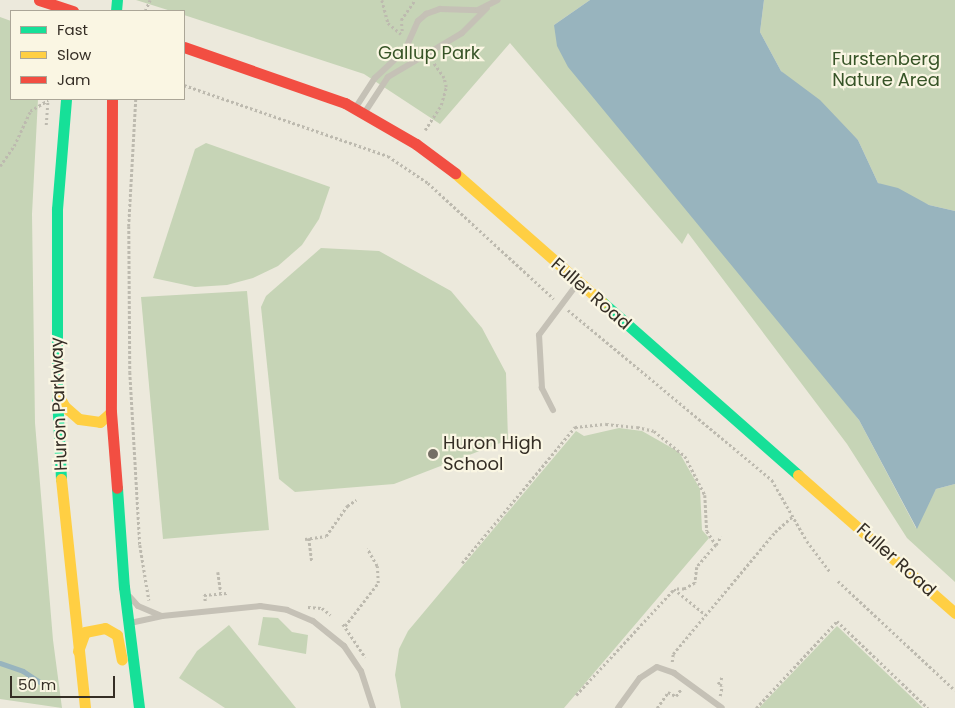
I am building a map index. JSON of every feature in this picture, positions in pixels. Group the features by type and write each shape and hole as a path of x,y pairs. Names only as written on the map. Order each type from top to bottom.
{"main road":[{"path":"39,0 71,10"},
{"name":"Fuller Road","path":"185,48 360,110 416,144 467,183 578,284 955,612"},
{"name":"Huron Parkway","path":"66,100 57,209 57,392 63,510 85,708"},
{"path":"112,100 111,412 124,587 139,708"},
{"path":"57,392 64,406 79,419 100,422 111,412"},
{"path":"78,651 85,632 105,628 117,635 129,708"}],"lane":[{"path":"360,110 388,78 462,33 489,6 498,0"},
{"path":"360,110 375,78 405,50 418,21 426,14 440,9 470,10 489,6"},
{"path":"553,410 542,388 539,335 560,304 578,284"},
{"path":"124,587 138,606 162,616"},
{"path":"105,628 162,616 260,606 301,615 328,631 344,646 361,672 373,708"},
{"path":"618,708 647,671 657,667 674,673 722,708"}],"path":[{"path":"405,37 401,20 415,0"},
{"path":"185,85 355,142 402,164 428,183 560,304 764,472 830,572"},
{"path":"0,166 14,146 30,111 48,100"},
{"path":"136,100 129,226 130,372 140,545 151,598 156,602"},
{"path":"402,164 406,159"},
{"path":"462,563 575,427 606,424 654,431 685,456 702,487 709,522 706,531 716,544"},
{"path":"312,562 307,539 326,536 347,506 356,500"},
{"path":"674,673 674,654 775,532 793,516"},
{"path":"576,695 674,589 684,589 695,583 697,568 721,536"},
{"path":"365,658 344,625 378,583 377,566 367,549"},
{"path":"218,572 221,593"},
{"path":"838,581 955,690"},
{"path":"674,589 706,614"},
{"path":"205,601 204,595 227,593"},
{"path":"147,602 151,598"},
{"path":"756,708 837,621 928,708"},
{"path":"657,708 668,692 676,696 682,688"}],"green space":[{"name":"Gallup Park","path":"136,0 590,0 554,25 859,420 916,528 936,489 955,484 955,582 907,538 847,444 688,233 682,244 510,43 440,124 364,74 185,15 185,10 168,10"},
{"name":"Furstenberg Nature Area","path":"764,0 955,0 955,211 929,205 878,183 858,140 781,71 760,32"},
{"path":"0,17 10,21 10,100 38,100 32,214 35,423 53,640 62,708 0,699"},
{"path":"206,143 330,187 319,219 302,245 278,266 253,278 227,285 195,287 153,278 195,149"},
{"path":"321,248 379,251 451,291 482,328 506,373 508,440 394,484 295,492 279,479 261,307 266,296"},
{"path":"247,291 269,530 163,539 141,297"},
{"path":"619,428 642,431 679,452 700,489 702,530 709,538 564,708 401,708 395,675 399,649 408,631 576,431 584,436"},
{"path":"263,617 278,618 292,632 308,635 306,654 258,645"},
{"path":"229,625 296,708 225,708 179,678 197,651"},
{"path":"837,626 923,708 759,708"}],"water":[{"path":"590,0 764,0 760,32 781,71 820,100 858,140 878,183 898,188 929,205 955,211 955,484 936,489 917,529 859,420 568,67 557,46 554,25"}],"waterway":[{"path":"0,663 23,671 40,682"}],"traffic: fast":[{"path":"116,10 117,0"},
{"path":"61,479 57,393 57,209 66,100"},
{"path":"602,302 798,475"},
{"path":"117,488 124,587 139,708"}],"traffic: slow":[{"path":"455,173 602,302"},
{"path":"58,394 64,406 79,419 100,422 111,412"},
{"path":"798,475 955,613"},
{"path":"61,479 85,708"},
{"path":"78,651 85,632 105,628 117,635 122,660"}],"traffic: jam":[{"path":"39,0 70,10"},
{"path":"185,47 345,103 416,144 455,173"},
{"path":"112,100 111,412 117,488"}],"place":[{"name":"Huron High School","path":"433,454"}]}
